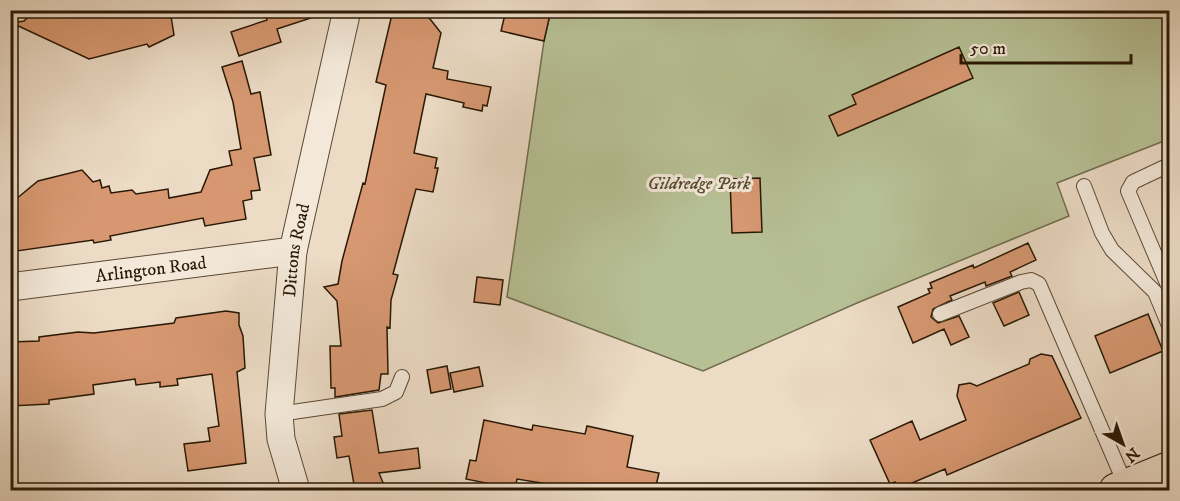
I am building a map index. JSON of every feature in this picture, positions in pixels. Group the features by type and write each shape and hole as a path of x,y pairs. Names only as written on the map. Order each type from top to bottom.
{"main road":[{"path":"1121,488 1170,468"}],"street":[{"name":"Dittons Road","path":"297,490 281,439 279,414 293,251 347,10"},
{"name":"Arlington Road","path":"10,287 293,251"}],"lane":[{"path":"1169,165 1133,182 1128,191 1170,290"},
{"path":"1084,186 1102,233 1112,250 1155,292 1170,328"},
{"path":"940,314 1021,282 1031,280 1039,284 1121,488"},
{"path":"279,414 382,399 396,392 402,377"}],"green space":[{"name":"Gildredge Park","path":"551,11 1169,11 1169,139 1057,183 1069,216 857,303 703,371 507,297 544,41"}],"building":[{"path":"70,10 170,10 174,35 149,47 147,44 89,59 12,23 24,21 31,14 43,12 44,16"},
{"path":"279,10 323,10 323,14 277,29 281,42 239,56 231,32 267,20 265,15"},
{"path":"393,10 423,10 441,33 433,68 448,71 447,79 491,87 487,106 483,105 482,111 463,107 464,103 426,94 414,153 437,158 435,168 438,168 433,192 416,189 393,274 398,275 391,300 390,328 387,327 388,374 381,374 379,390 335,397 335,388 331,388 330,346 341,346 337,301 324,287 338,284 363,183 365,184 386,85 376,82"},
{"path":"506,10 551,10 544,41 501,31"},
{"path":"959,47 973,78 838,136 829,116 856,104 852,95"},
{"path":"242,61 251,94 260,92 271,155 254,158 260,190 251,191 252,199 243,201 246,219 205,226 203,218 110,236 111,240 94,243 93,240 10,252 10,204 38,181 82,170 93,182 100,180 102,188 109,186 111,193 132,190 136,194 168,189 169,198 201,192 210,170 232,165 229,151 241,149 233,102 222,67"},
{"path":"760,178 762,232 732,233 730,179"},
{"path":"1028,243 1036,260 1010,272 1012,276 986,286 985,282 950,296 952,300 933,309 931,317 938,323 959,316 969,337 951,345 944,329 913,343 898,307 930,293 928,289 932,288 930,283 973,265 974,268"},
{"path":"477,277 503,280 500,305 474,302"},
{"path":"1019,292 1029,315 1004,326 993,303"},
{"path":"226,311 239,313 239,325 243,336 245,368 237,372 246,463 188,471 184,444 210,441 208,428 219,426 212,374 177,379 178,385 160,387 160,382 136,385 135,379 93,385 94,394 49,400 49,404 10,406 10,342 39,341 39,337 174,323 176,318"},
{"path":"1148,314 1163,351 1110,373 1095,336"},
{"path":"1041,354 1052,356 1081,418 947,475 945,469 898,489 895,482 890,484 870,440 912,421 920,440 966,420 957,396 959,385 970,383 977,386 1029,364 1030,359"},
{"path":"447,366 451,389 431,393 427,370"},
{"path":"479,367 483,386 454,392 450,373"},
{"path":"372,410 379,453 418,448 420,468 379,473 386,490 355,490 349,456 337,458 334,437 342,436 339,414"},
{"path":"484,420 532,430 533,425 585,434 587,426 633,436 627,467 659,473 655,490 560,490 560,486 517,479 515,489 466,479 470,460 476,461"}]}
